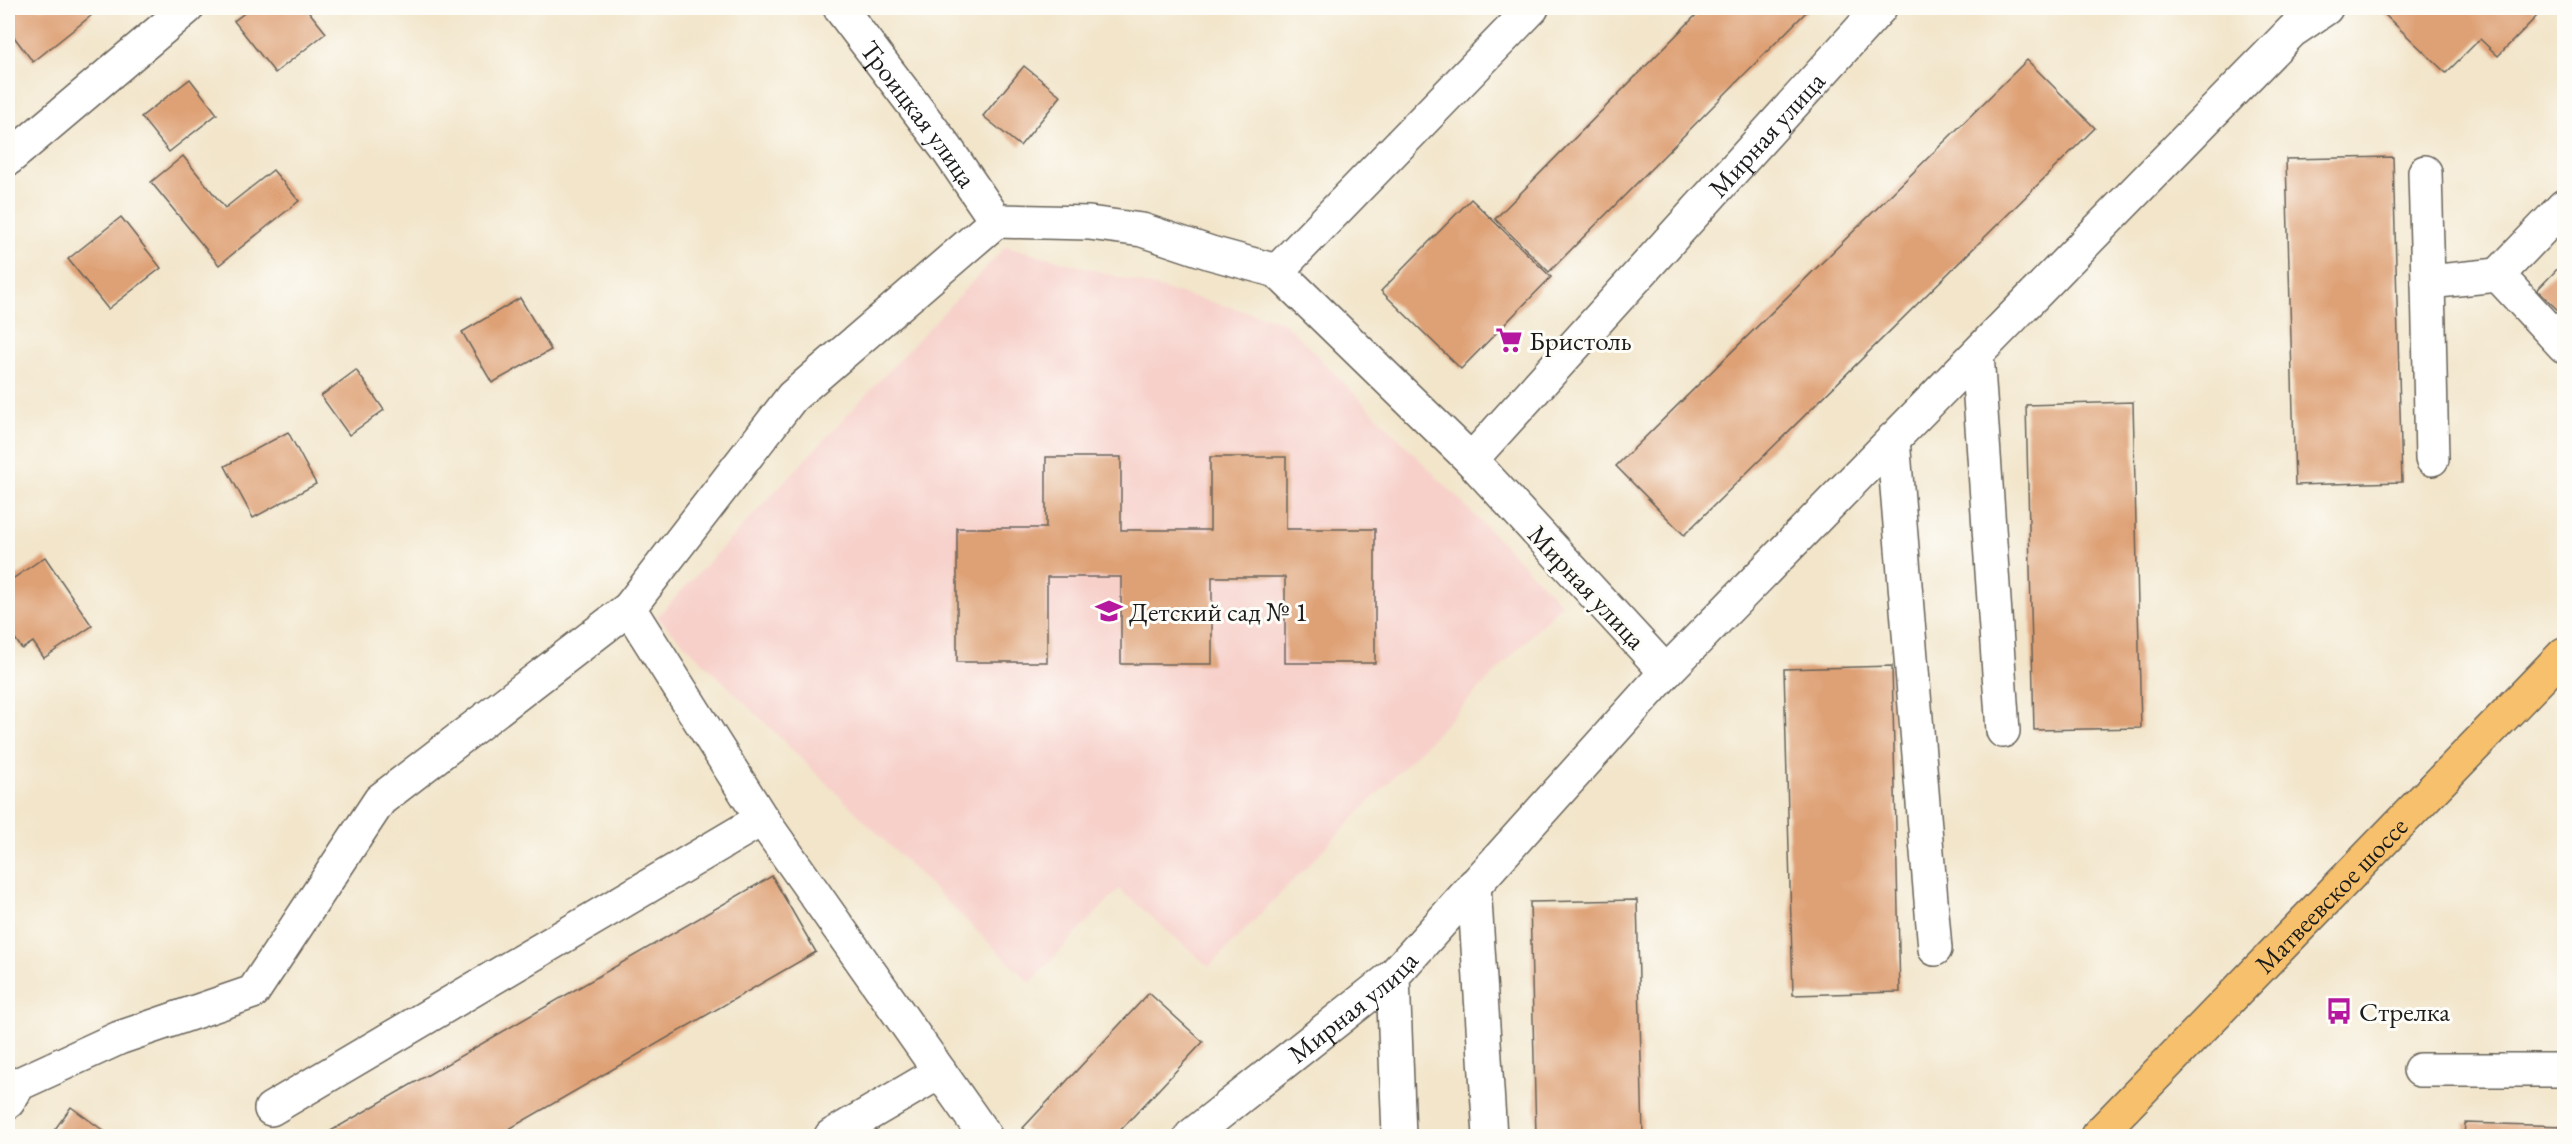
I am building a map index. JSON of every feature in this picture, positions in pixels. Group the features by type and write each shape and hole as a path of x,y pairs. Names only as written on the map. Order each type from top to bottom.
{"main road":[{"name":"Матвеевское шоссе","path":"2097,1137 2565,654"}],"street":[{"path":"8,159 187,8"},
{"name":"Троицкая улица","path":"840,8 948,149 996,220"},
{"path":"1276,271 1532,8"},
{"name":"Мирная улица","path":"1191,1137 1393,976 1666,672 1471,460 1880,8"},
{"path":"1666,672 2292,31 2326,8"},
{"path":"2425,172 2432,459"},
{"path":"2428,282 2498,275 2565,206"},
{"path":"8,1102 19,1084 119,1038 254,992 380,800 628,608 792,397 996,220 1089,223 1142,230 1211,254 1276,271 1471,460"},
{"path":"2498,275 2565,346"},
{"path":"1977,354 2003,731"},
{"path":"1893,440 1935,949"},
{"path":"628,608 762,819 985,1137"},
{"path":"271,1109 762,819"},
{"path":"1474,885 1490,1137"},
{"path":"1393,976 1399,1137"},
{"path":"2420,1070 2565,1070"},
{"path":"831,1137 940,1072"}],"shaded area":[{"name":"Детский сад № 1","path":"1006,246 1284,322 1562,604 1209,967 1119,889 1030,983 657,617"}],"building":[{"path":"8,8 86,8 92,15 33,62 8,29"},
{"path":"251,8 306,8 326,33 275,73 234,21"},
{"path":"1703,8 1810,8 1549,272 1495,219"},
{"path":"2389,8 2531,8 2538,15 2498,56 2480,39 2446,73 2383,13"},
{"path":"2027,60 2095,128 1684,535 1616,466"},
{"path":"1024,66 1061,96 1020,146 983,116"},
{"path":"190,79 217,114 169,152 141,117"},
{"path":"183,156 225,208 273,170 299,201 219,265 151,182"},
{"path":"2393,157 2402,482 2295,485 2286,159"},
{"path":"1471,199 1551,277 1461,369 1381,291"},
{"path":"121,217 161,268 108,309 68,259"},
{"path":"2564,262 2564,316 2537,290"},
{"path":"520,298 551,350 492,383 462,332"},
{"path":"356,370 384,410 349,435 321,396"},
{"path":"2133,402 2141,728 2034,730 2026,405"},
{"path":"288,432 316,484 253,518 225,466"},
{"path":"1046,457 1121,457 1121,530 1210,530 1210,457 1286,457 1286,529 1375,529 1375,663 1285,663 1285,577 1212,577 1212,664 1121,664 1121,577 1047,577 1047,662 957,662 957,528 1046,528"},
{"path":"45,557 92,626 44,658 33,642 22,649 8,628 8,611 11,608 8,603 8,582"},
{"path":"1892,666 1900,992 1793,995 1784,669"},
{"path":"772,876 816,952 497,1136 322,1136"},
{"path":"1637,900 1643,1136 1536,1136 1530,902"},
{"path":"1149,993 1203,1042 1115,1136 1033,1136 1023,1128"},
{"path":"71,1107 104,1131 99,1136 50,1136"},
{"path":"2465,1123 2564,1126 2564,1136 2464,1136"}],"place":[{"name":"Бристоль","path":"1509,340"},
{"name":"Детский сад № 1","path":"1109,611"},
{"name":"Стрелка","path":"2339,1011"}]}
